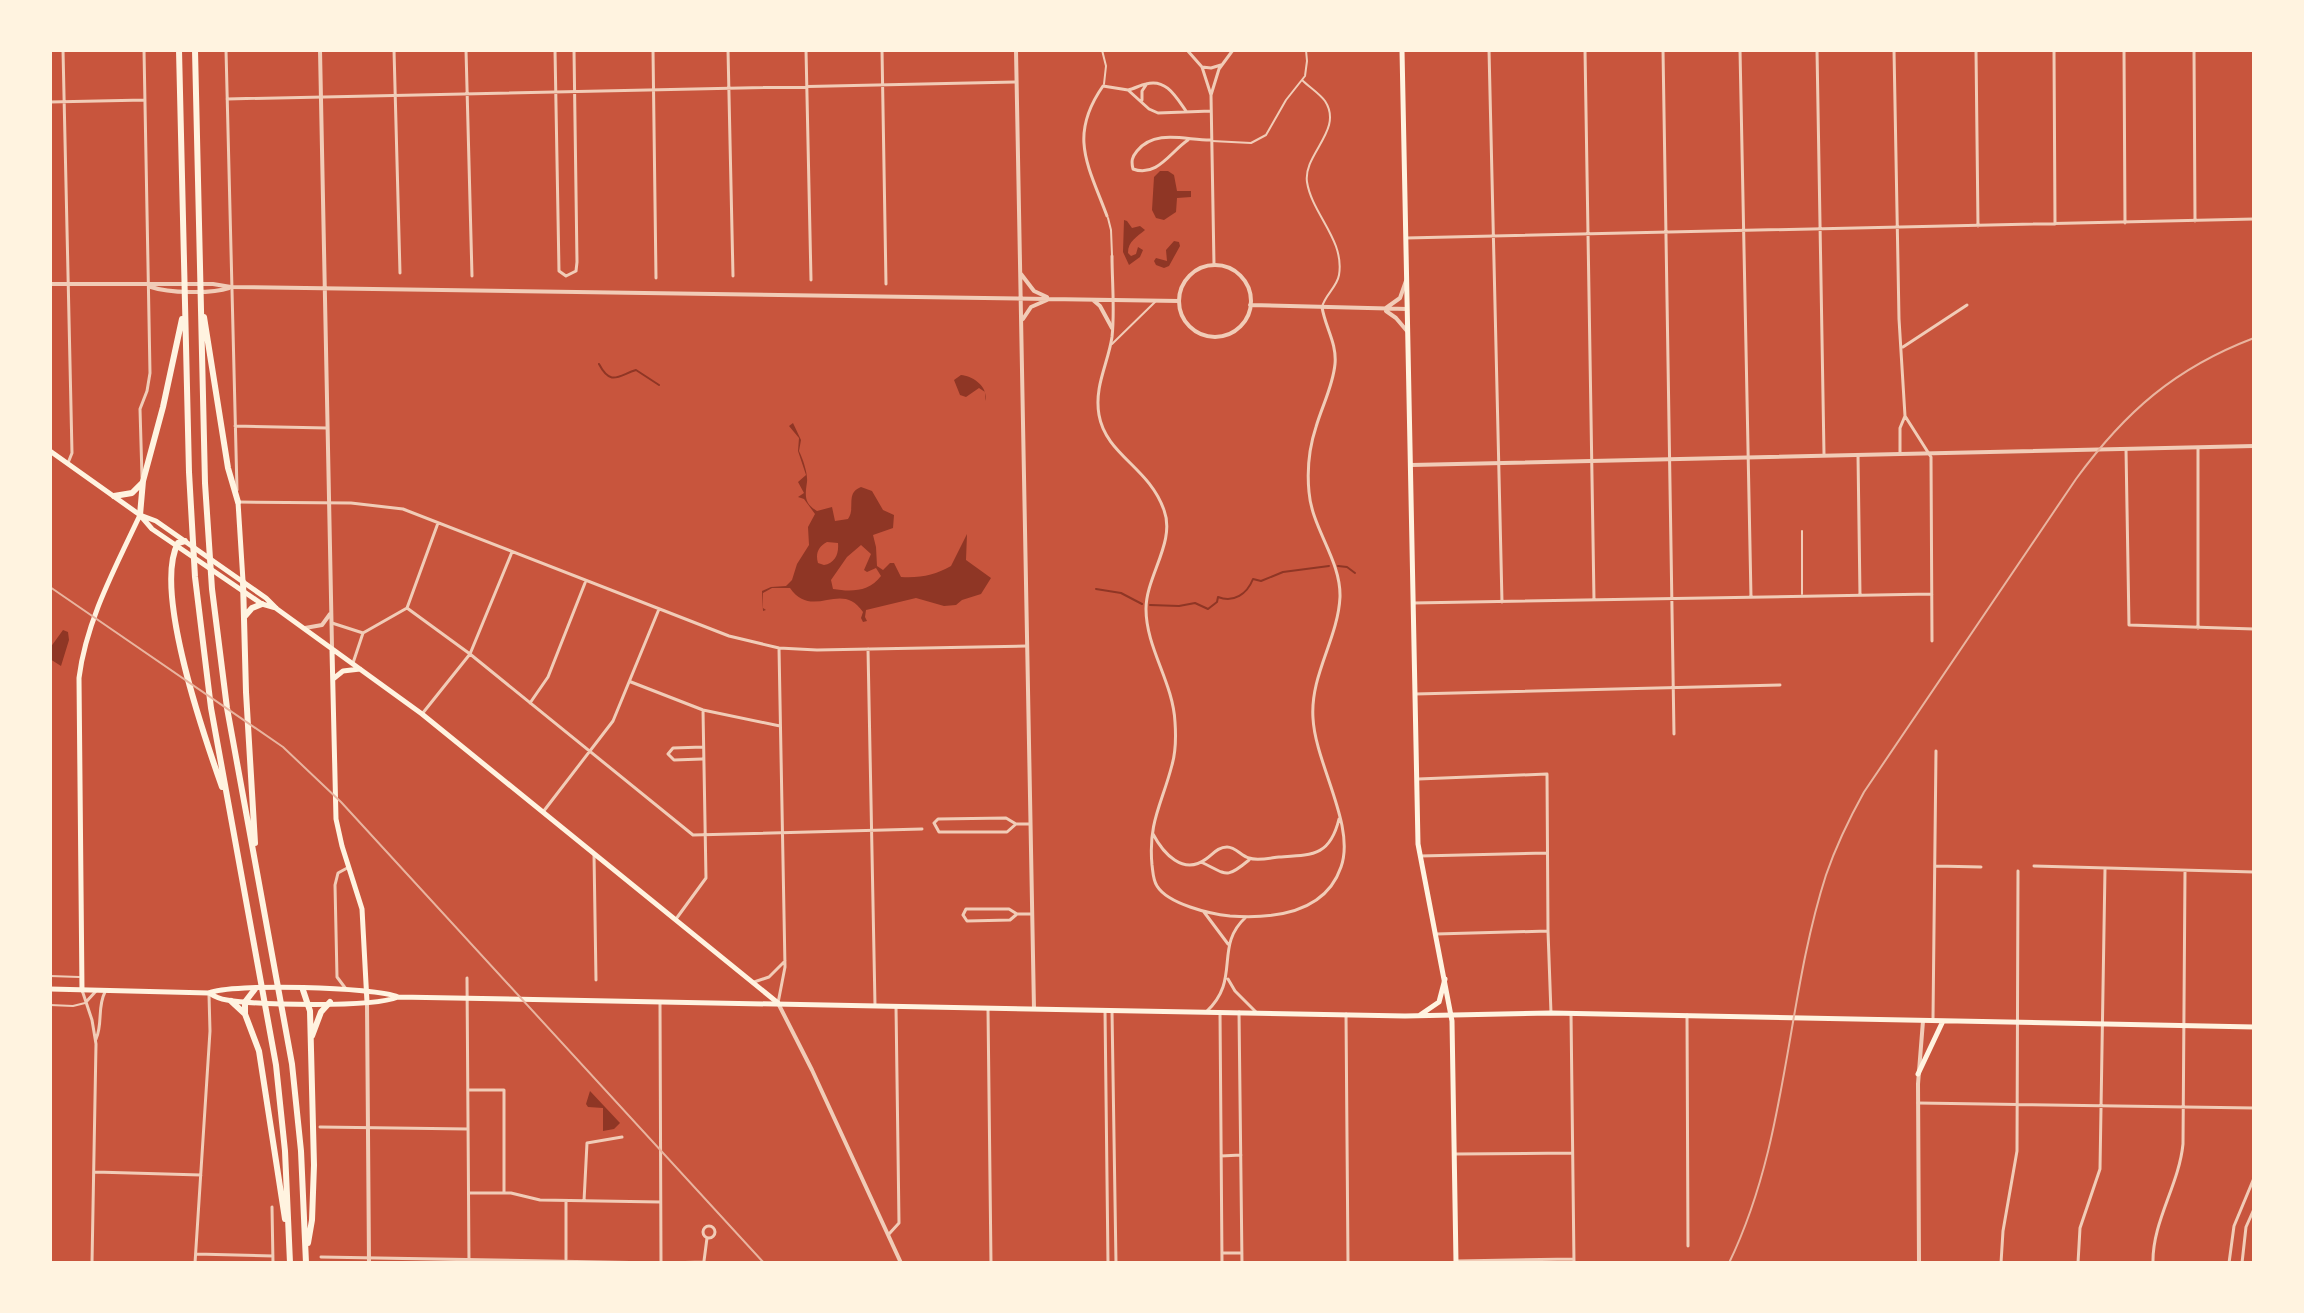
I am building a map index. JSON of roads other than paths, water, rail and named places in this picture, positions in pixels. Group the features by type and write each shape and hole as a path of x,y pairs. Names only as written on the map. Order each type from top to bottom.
{"highway":[{"path":"179,50 191,528 195,577 213,724 268,1015 282,1122 290,1263"},
{"path":"195,50 208,540 212,589 232,737 284,1015 301,1151 306,1263"},
{"path":"140,515 143,481 185,311"},
{"path":"202,311 228,468 238,502"},
{"path":"114,496 132,493 143,481"},
{"path":"185,541 176,545 172,593 180,653 228,805"},
{"path":"243,582 254,855"},
{"path":"244,619 249,611 262,604"},
{"path":"255,989 245,1002 245,1014 262,1066 289,1239"},
{"path":"303,990 309,1003 314,1165 311,1230 305,1251"},
{"path":"231,1001 245,1014"},
{"path":"310,1043 321,1012 330,1002"}],"main road":[{"path":"1402,50 1420,856 1452,1015 1456,1262"},
{"path":"50,451 140,515 152,529 262,604 277,609"},
{"path":"238,502 243,582"},
{"path":"140,515 156,521 185,541 422,714 778,1003"},
{"path":"82,990 79,678 88,639 116,566 140,515"},
{"path":"215,572 235,570 242,561"},
{"path":"332,649 336,819 364,920 367,1002"},
{"path":"333,681 343,671 361,669"},
{"path":"1419,1016 1439,1002 1445,979"},
{"path":"50,989 209,993 223,989 324,990 383,992 398,997 988,1009 1419,1016 1571,1013 2254,1027"},
{"path":"209,993 231,1001 245,1002 367,1002 398,997"},
{"path":"1918,1074 1943,1021"}],"street":[{"path":"63,50 72,453 68,463"},
{"path":"143,481 140,409 150,373 144,50"},
{"path":"226,50 238,502 329,502 392,507 740,640 779,648 1027,646"},
{"path":"320,50 332,649"},
{"path":"394,50 400,273"},
{"path":"466,50 472,276"},
{"path":"555,50 559,271 569,276 576,271 577,262 574,50"},
{"path":"653,50 656,278"},
{"path":"728,50 733,276"},
{"path":"806,50 811,280"},
{"path":"882,50 886,284"},
{"path":"1016,50 1034,1009"},
{"path":"1102,50 1106,66 1103,86 1087,112 1083,130 1090,175 1111,230 1112,328 1098,392 1101,424 1115,448 1152,485 1167,521 1146,613 1152,641 1173,699 1176,738 1172,766 1155,811 1153,872 1159,889 1204,912 1246,917 1287,914 1307,906 1326,891 1337,876 1345,843 1319,755 1313,719 1315,684 1334,633 1340,597 1336,571 1314,515 1309,492 1312,441 1335,364 1334,347 1322,307 1337,280 1339,261 1329,230 1310,193 1307,175 1310,161 1328,132 1329,115 1324,100 1302,80"},
{"path":"1187,50 1202,67 1211,95 1214,265"},
{"path":"1211,95 1221,65 1233,50"},
{"path":"1188,140 1155,167 1141,171 1133,169 1134,155 1148,141 1160,137 1251,143 1263,138 1302,80 1307,66 1306,50"},
{"path":"1489,50 1502,602"},
{"path":"1585,50 1594,600"},
{"path":"1663,50 1674,734"},
{"path":"1740,50 1751,597"},
{"path":"1817,50 1824,456"},
{"path":"1894,50 1899,319 1905,416 1900,428 1900,454"},
{"path":"1976,50 1978,226"},
{"path":"2054,50 2055,224"},
{"path":"2124,50 2125,223"},
{"path":"2194,50 2195,221"},
{"path":"1202,67 1221,65"},
{"path":"227,99 1017,81"},
{"path":"1103,86 1128,90 1150,83 1166,86 1187,112"},
{"path":"1143,103 1142,91 1150,83"},
{"path":"1128,90 1158,113 1211,111"},
{"path":"50,102 145,100"},
{"path":"1406,238 2254,219"},
{"path":"1214,265 1231,269 1242,277 1249,289 1250,305 1246,318 1238,328 1228,335 1215,337 1200,334 1190,327 1181,313 1179,301 1181,289 1189,276 1200,268 1214,265"},
{"path":"1021,272 1034,291 1053,299"},
{"path":"1380,309 1398,300 1407,275"},
{"path":"50,284 213,284 231,287 1179,301"},
{"path":"1021,324 1031,307 1053,299"},
{"path":"1091,299 1100,306 1112,328"},
{"path":"1110,347 1157,300"},
{"path":"1250,305 1407,309"},
{"path":"1903,348 1967,305"},
{"path":"1380,309 1393,315 1407,331"},
{"path":"1905,416 1930,454 1932,641"},
{"path":"235,426 328,428"},
{"path":"1411,465 2254,446"},
{"path":"2198,448 2198,628"},
{"path":"2126,449 2129,625 2254,629"},
{"path":"1858,455 1860,595"},
{"path":"353,663 363,633 407,608 438,523"},
{"path":"1802,531 1802,596"},
{"path":"422,714 470,654 512,552"},
{"path":"530,703 548,677 586,582"},
{"path":"1413,603 1932,594"},
{"path":"407,608 470,654 693,835 922,829"},
{"path":"543,812 613,721 659,609"},
{"path":"303,627 322,625 332,612"},
{"path":"332,623 363,633"},
{"path":"779,648 785,961 778,1003 901,1263"},
{"path":"868,649 875,1006"},
{"path":"631,682 703,710 780,726"},
{"path":"1415,694 1780,685"},
{"path":"676,919 705,882 703,710"},
{"path":"703,747 671,749 668,754 674,760 704,759"},
{"path":"1933,1021 1936,751"},
{"path":"1417,779 1547,774 1551,1013"},
{"path":"1201,862 1216,872 1226,874 1235,872 1250,859 1306,855 1323,850 1334,833 1339,816"},
{"path":"1016,824 1007,832 939,832 934,827 938,819 1006,818 1016,824 1030,824"},
{"path":"1152,831 1161,849 1181,863 1201,862 1224,847 1233,848 1250,859"},
{"path":"1420,856 1547,853"},
{"path":"594,854 596,980"},
{"path":"1936,866 1981,867"},
{"path":"2034,866 2254,872"},
{"path":"324,990 333,985 337,977 336,880 338,873 349,867"},
{"path":"2078,1263 2080,1228 2100,1169 2105,869"},
{"path":"2001,1263 2003,1231 2017,1151 2018,871"},
{"path":"2153,1263 2158,1228 2181,1167 2185,871"},
{"path":"1017,914 1010,920 967,921 963,915 966,909 1009,909 1017,914 1032,914"},
{"path":"1204,912 1228,944"},
{"path":"1206,1012 1216,1001 1227,977 1228,944 1234,930 1246,917"},
{"path":"1436,934 1548,931"},
{"path":"754,982 769,977 785,961"},
{"path":"50,976 81,977"},
{"path":"337,977 349,991"},
{"path":"1227,977 1235,991 1257,1013"},
{"path":"467,978 469,1261"},
{"path":"82,990 96,1039 92,1263"},
{"path":"50,1005 73,1006 86,1002 97,990"},
{"path":"96,1039 100,1005 106,991"},
{"path":"195,1263 210,1031 209,993"},
{"path":"321,1257 659,1263 660,1001"},
{"path":"367,1002 369,1260"},
{"path":"888,1235 899,1223 896,1006"},
{"path":"988,1009 991,1263"},
{"path":"1108,1010 1108,1263"},
{"path":"1108,1010 1116,1263"},
{"path":"1220,1012 1222,1263"},
{"path":"1239,1012 1242,1263"},
{"path":"1456,1262 1574,1261 1571,1013"},
{"path":"1346,1014 1348,1263"},
{"path":"1687,1015 1688,1246"},
{"path":"1919,1263 1918,1074 1923,1021"},
{"path":"468,1090 504,1090 504,1193"},
{"path":"1918,1103 2254,1108"},
{"path":"320,1127 468,1129"},
{"path":"584,1201 587,1143 622,1137"},
{"path":"1455,1154 1572,1153"},
{"path":"1221,1156 1241,1155"},
{"path":"1107,1159 1114,1159"},
{"path":"95,1172 201,1175"},
{"path":"2229,1263 2230,1238 2254,1178"},
{"path":"469,1193 515,1194 534,1200 661,1202"},
{"path":"2246,1197 2254,1199"},
{"path":"565,1262 566,1201"},
{"path":"272,1207 273,1263"},
{"path":"2242,1263 2246,1227 2254,1209"},
{"path":"667,1263 704,1263 707,1238"},
{"path":"1222,1253 1242,1253"},
{"path":"196,1254 273,1256"}],"waterway":[{"path":"599,364 611,377 636,370 659,385"},
{"path":"1150,605 1195,603 1208,609 1217,602 1218,597 1229,599 1239,596 1253,579 1261,581 1283,572 1329,566"},
{"path":"1338,566 1347,567 1355,573"},
{"path":"1096,589 1121,593 1142,604"}],"railway":[{"path":"1729,1263 1749,1216 1764,1168 1802,972 1826,875 1864,792 2094,455 2133,413 2176,378 2254,338"},
{"path":"50,587 283,747 341,802 764,1263"}]}
